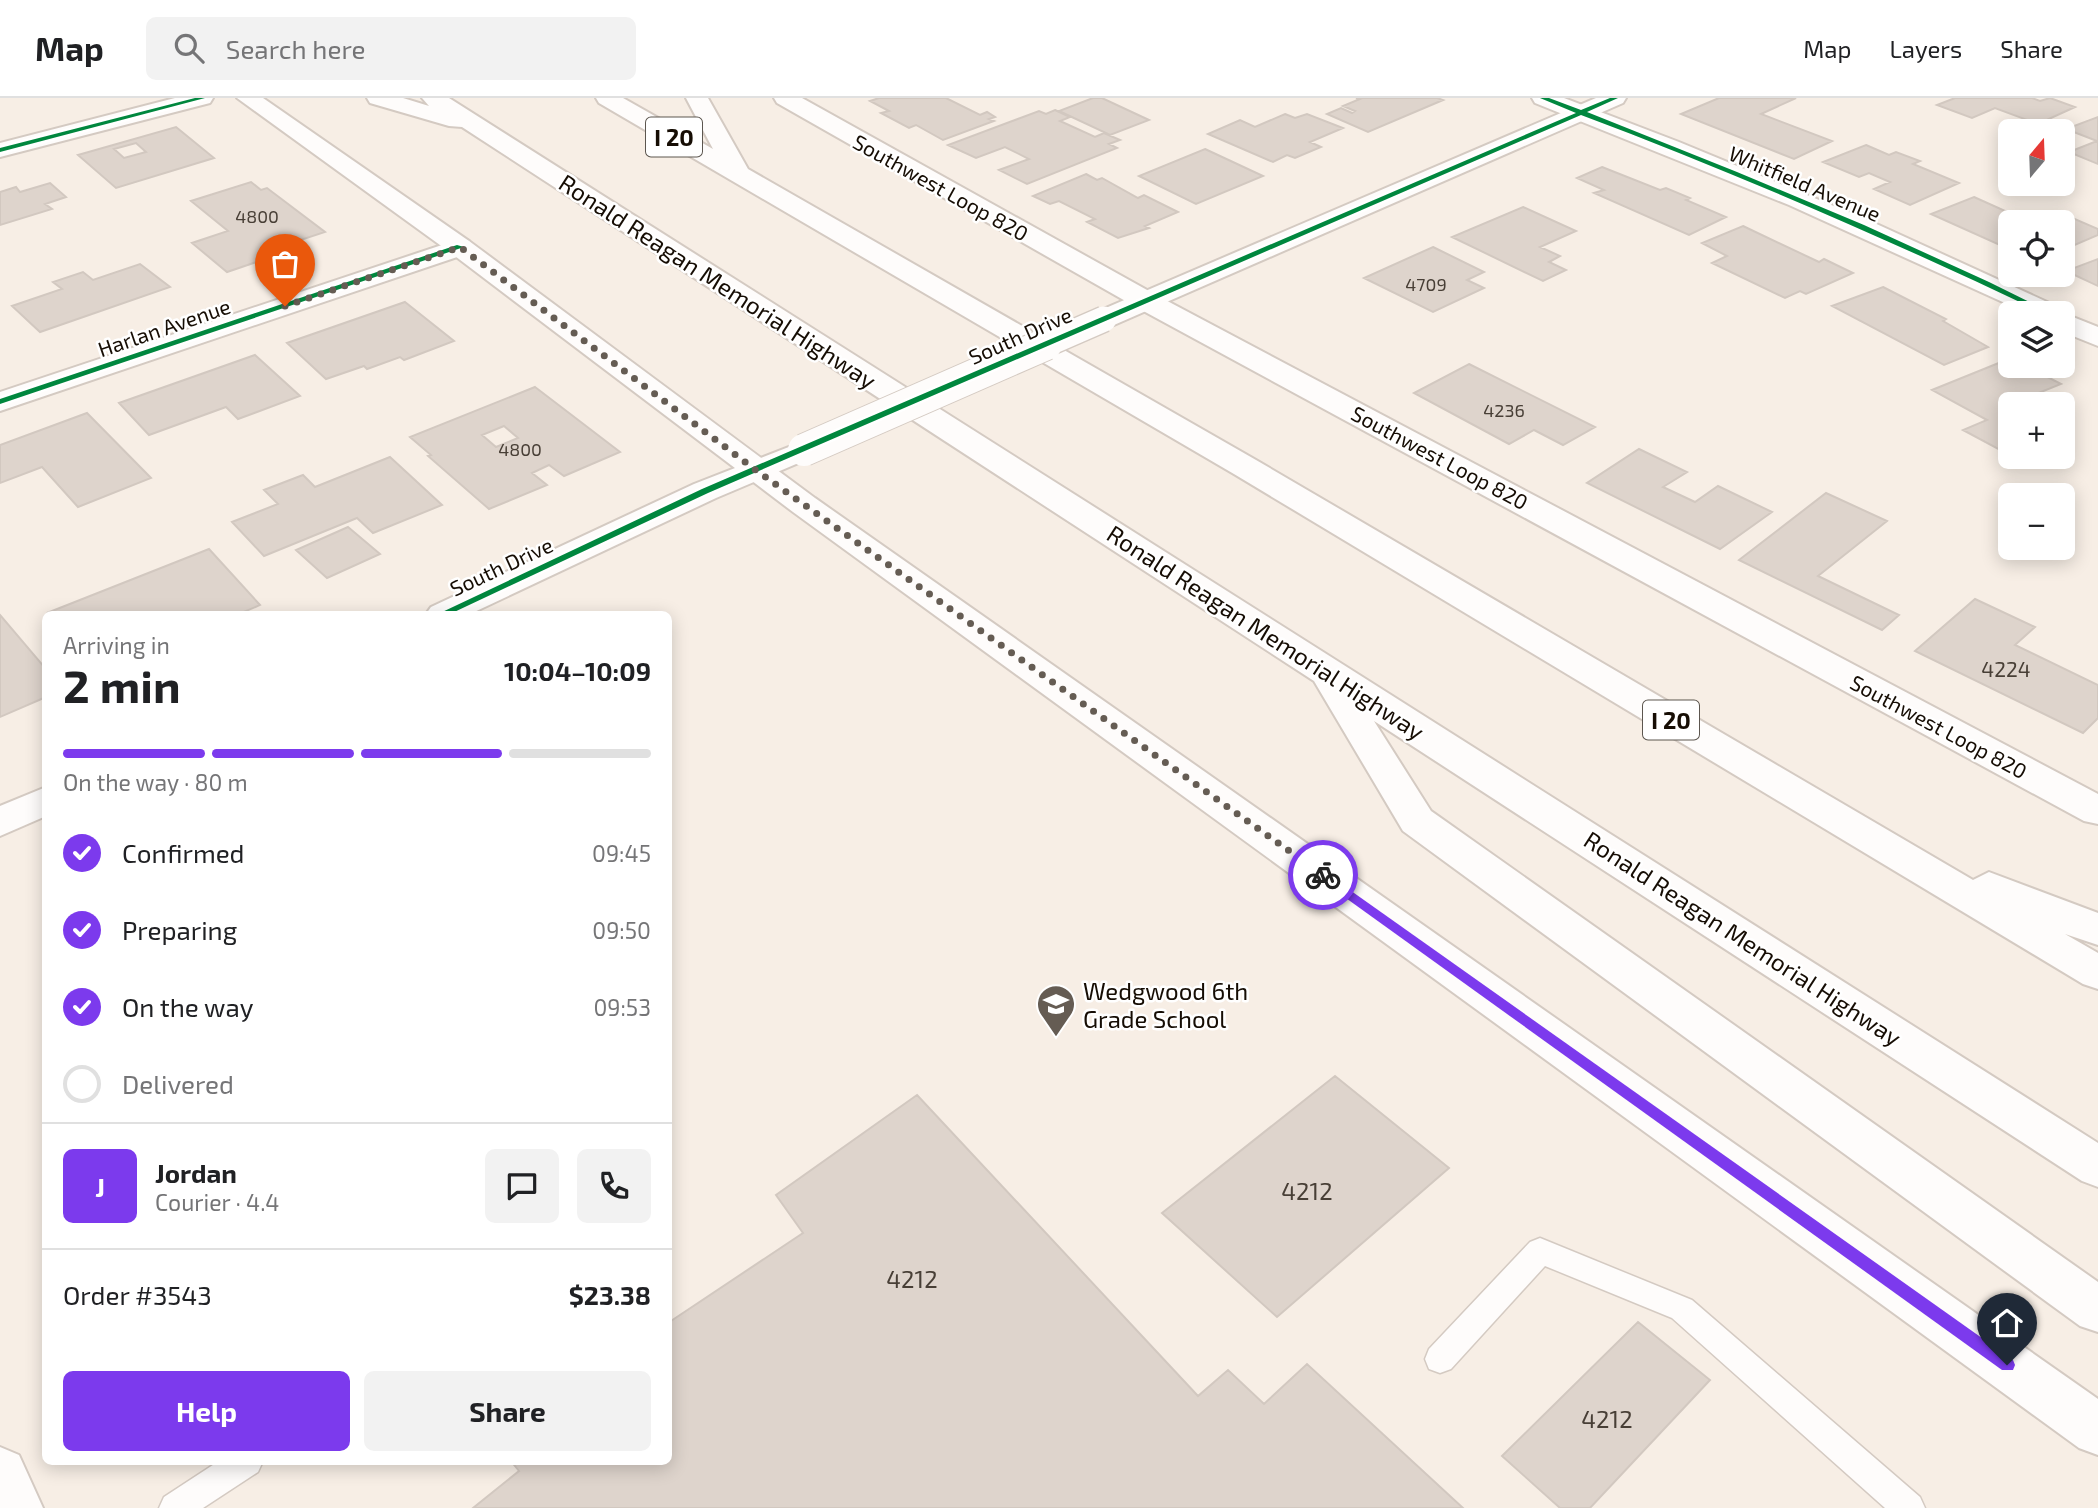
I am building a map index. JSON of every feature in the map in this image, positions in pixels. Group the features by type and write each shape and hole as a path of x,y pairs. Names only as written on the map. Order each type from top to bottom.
{"main road":[{"path":"0,150 202,98"},
{"path":"248,98 460,247 757,471 2098,1430"},
{"path":"378,98 479,127"},
{"name":"Ronald Reagan Memorial Highway","path":"433,98 2098,1167"},
{"name":"I 20","path":"607,98 1245,467 2098,973"},
{"path":"697,98 740,177"},
{"name":"Southwest Loop 820","path":"785,98 1146,301 2098,811"},
{"name":"Whitfield Avenue","path":"1543,98 1642,135 1960,270 2023,301"},
{"name":"South Drive","path":"449,611 705,491 757,471 1615,98"},
{"name":"Harlan Avenue","path":"0,402 460,247"},
{"path":"2075,327 2098,338"},
{"path":"1323,668 1418,821 2098,1310"},
{"path":"0,822 42,802"},
{"path":"1876,842 2098,930"},
{"path":"0,1473 16,1508"}],"lane":[{"path":"1440,1359 1540,1251 1682,1309 1909,1508"},
{"path":"175,1508 241,1465"}],"building":[{"path":"879,98 946,98 980,115 987,112 995,117 989,119 994,121 943,140 916,125 909,128 881,113 889,111 870,101"},
{"path":"1093,98 1102,98 1149,120 1110,135 1059,111"},
{"path":"1356,98 1443,100 1368,132 1327,114 1341,108 1352,113 1355,111 1343,106 1360,99"},
{"path":"1719,98 1796,98 1761,114 1832,141 1794,159 1681,114"},
{"path":"1955,98 2032,98 2040,101 2050,98 2075,107 2049,119 2025,119 1995,108 1972,118 1937,105"},
{"path":"1055,110 1070,117 1060,121 1095,137 1104,133 1120,140 1109,144 1117,148 1027,184 999,170 1029,159 1005,147 976,158 948,145 1039,111 1046,114"},
{"path":"1285,114 1295,118 1307,114 1343,128 1310,142 1321,147 1295,158 1287,155 1273,162 1208,134 1240,120 1255,127"},
{"path":"2098,117 2098,164 2076,155 2076,149 2097,141 2076,133 2076,125"},
{"path":"176,127 214,158 116,188 78,155","holes":["136,143 146,152 124,158 114,149"]},
{"path":"1866,145 1889,155 1896,152 1920,161 1913,164 1959,183 1910,205 1874,189 1890,182 1869,173 1859,177 1823,162"},
{"path":"1205,149 1263,176 1196,204 1139,176"},
{"path":"1602,167 1660,190 1666,188 1690,198 1686,200 1726,217 1689,235 1594,193 1604,190 1577,178"},
{"path":"1086,174 1097,180 1102,178 1138,198 1144,195 1178,212 1145,226 1149,228 1118,238 1087,222 1095,219 1059,201 1050,204 1033,196"},
{"path":"251,182 261,190 267,188 325,232 273,249 280,254 227,272 192,243 228,231 191,201"},
{"path":"50,183 66,197 45,204 52,209 0,225 0,192 16,187 20,192"},
{"path":"1974,197 2003,210 1998,210 1998,244 1931,214"},
{"path":"1523,207 1576,231 1540,247 1560,256 1549,262 1566,270 1543,281 1452,237"},
{"path":"2075,219 2098,229 2098,235 2075,245"},
{"path":"1743,226 1819,262 1824,259 1853,273 1806,294 1800,291 1785,298 1712,263 1727,256 1702,243"},
{"path":"1433,247 1484,272 1467,280 1484,288 1433,312 1364,278"},
{"path":"2098,259 2098,286 2075,275 2075,268"},
{"path":"140,264 170,287 40,332 12,306 62,289 53,282 83,272 93,280"},
{"path":"1883,287 1946,319 1943,321 1988,347 1944,365 1832,306"},
{"path":"405,302 454,341 404,360 400,357 326,379 287,343"},
{"path":"255,355 300,396 238,419 226,407 149,435 119,403"},
{"path":"1998,363 1998,378 2049,378 2061,384 2041,392 1998,392 1998,449 1963,430 1987,420 1932,390"},
{"path":"1469,364 1595,427 1563,445 1534,430 1509,444 1414,393"},
{"path":"535,387 620,452 564,476 549,465 532,473 547,485 489,509 410,437","holes":["504,426 518,438 496,447 482,435"]},
{"path":"87,413 151,478 78,507 42,467 0,483 0,445"},
{"path":"1639,449 1687,472 1663,487 1695,502 1718,486 1772,512 1720,549 1587,483"},
{"path":"390,457 442,505 373,533 357,518 264,556 232,522 278,504 264,490 303,475 315,487"},
{"path":"1826,493 1887,521 1818,576 1899,615 1882,630 1739,560"},
{"path":"348,527 380,554 327,578 296,550"},
{"path":"209,549 260,605 246,611 52,611"},
{"path":"1975,599 2035,627 2015,645 2098,685 2098,718 2083,733 1915,651"},
{"path":"0,615 42,664 42,699 0,717"},
{"path":"1335,1076 1449,1168 1277,1317 1162,1213"},
{"path":"917,1095 1198,1396 1228,1370 1264,1404 1307,1364 1463,1508 473,1508 519,1471 514,1465 672,1465 672,1320 803,1233 776,1195"},
{"path":"1638,1322 1710,1380 1590,1508 1560,1508 1502,1456"}],"cycle path":[{"path":"0,150 202,98"},
{"path":"1543,98 1798,200 2022,301"},
{"path":"449,611 705,491 1615,98"},
{"path":"0,402 460,247"}],"way so far":[{"path":"285,306 460,247 757,471 1323,875"}],"place":[{"name":"Wedgwood 6th Grade School","path":"1056,1038"}],"route":[{"path":"1323,875 2007,1365"}]}
